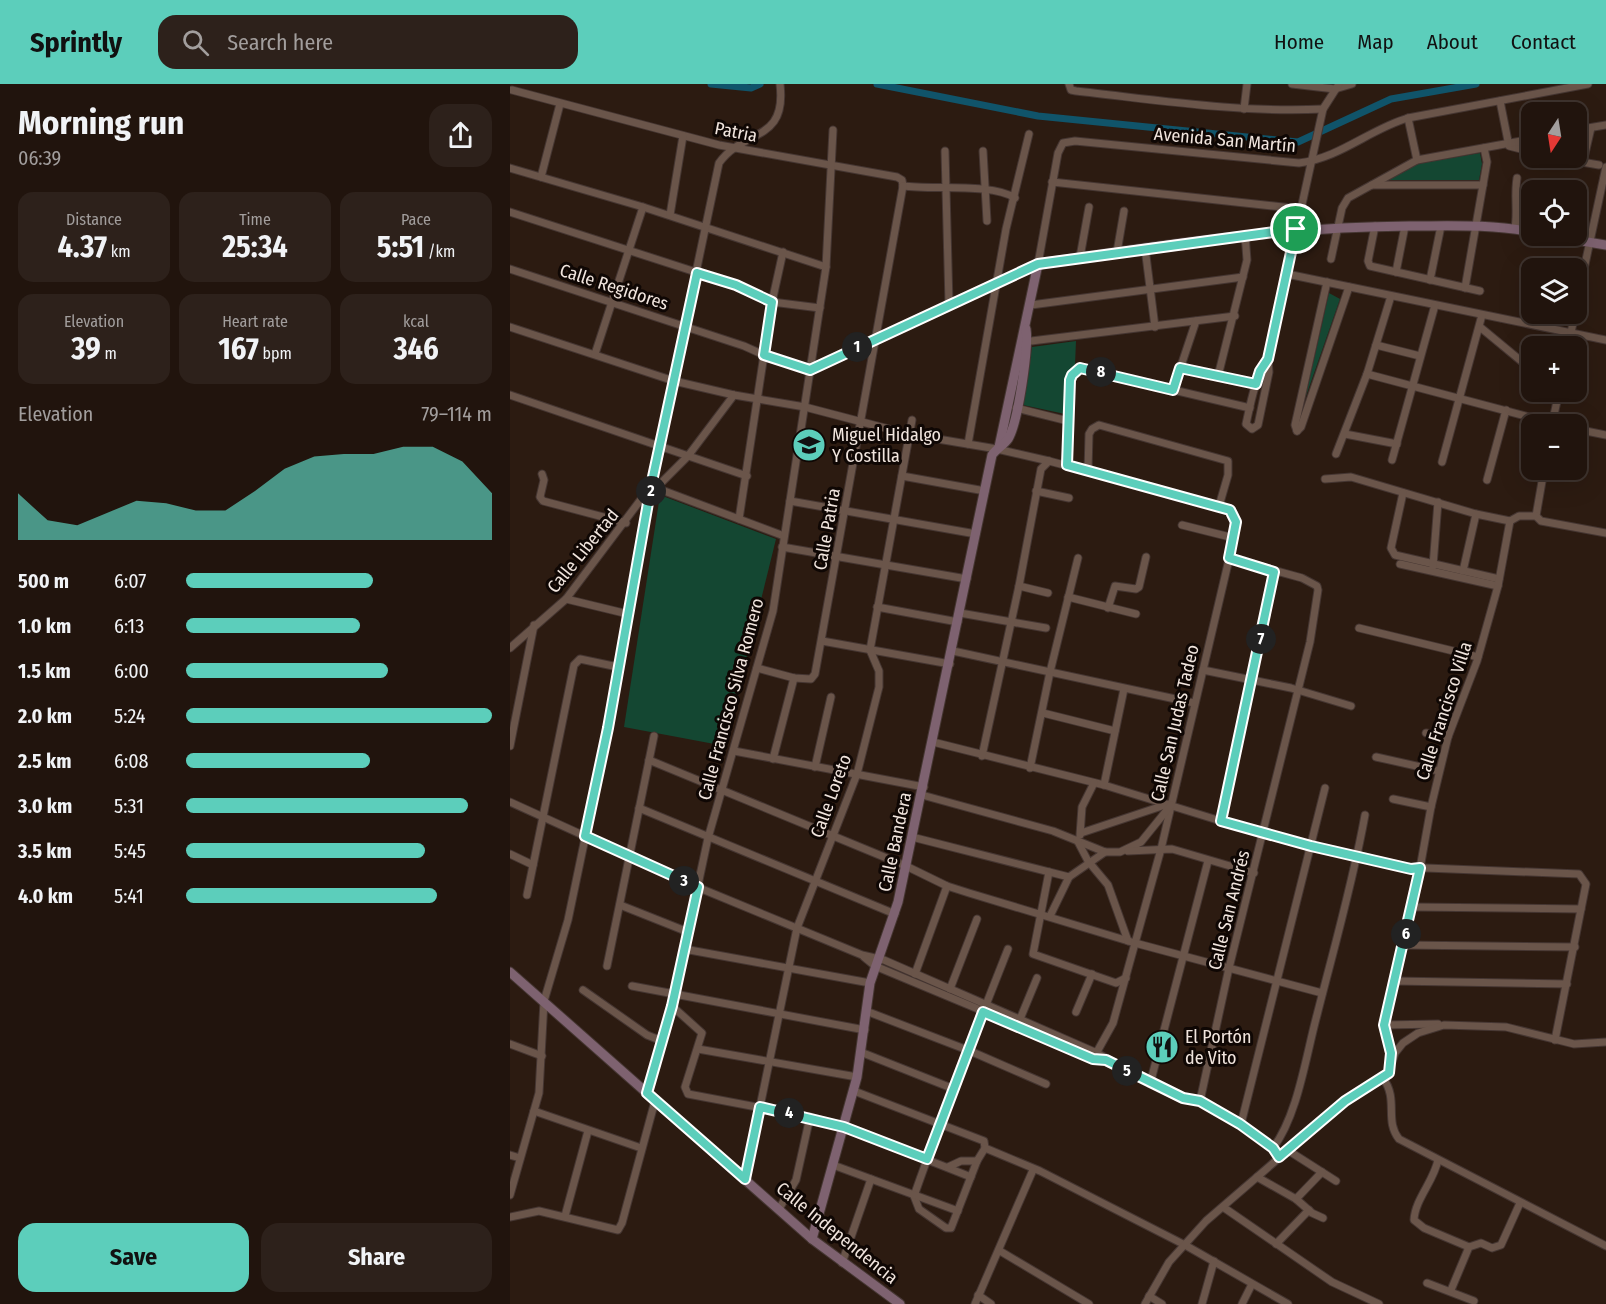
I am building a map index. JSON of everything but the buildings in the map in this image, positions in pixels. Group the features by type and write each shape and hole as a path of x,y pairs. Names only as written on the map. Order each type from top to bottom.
{"street":[{"name":"Calle Libertad","path":"510,648 566,599 654,487 719,163 736,148 771,126 780,112 780,84"},
{"name":"Avenida San Martín","path":"1069,84 1071,90 1076,91 1244,109 1274,111 1323,109"},
{"path":"1244,109 1247,84"},
{"path":"1292,84 1337,87 1352,84"},
{"name":"Avenida San Martín","path":"1052,182 1058,153 1063,143 1075,141 1290,163 1311,162 1329,157 1394,122 1408,118 1588,84"},
{"path":"1268,359 1260,371 1246,424 1252,429 1258,425 1269,372 1268,359 1320,118 1337,87"},
{"name":"Patria","path":"511,91 736,148 897,177 902,180 903,186"},
{"path":"1500,101 1508,143 1513,148 1521,150"},
{"path":"541,177 560,104"},
{"path":"1408,118 1417,160"},
{"path":"1587,129 1606,125"},
{"path":"1587,145 1591,128"},
{"name":"Calle Francisco Silva Romero","path":"647,1093 675,994 708,838 773,611 826,267 833,130"},
{"path":"968,444 1006,229 1029,134"},
{"path":"670,215 683,136"},
{"path":"1331,259 1337,226 1346,200 1370,185 1417,160 1521,141"},
{"path":"1465,288 1478,226 1488,159 1485,148"},
{"path":"945,150 950,304"},
{"path":"982,150 987,221"},
{"path":"1587,164 1604,170 1587,258"},
{"path":"511,171 541,177 644,207 826,267"},
{"path":"1515,228 1518,213 1515,193 1517,178"},
{"path":"998,448 1008,439 1016,408 1026,329 1052,182 1301,209"},
{"path":"1370,185 1483,185"},
{"path":"903,186 925,189 1001,191 1015,198"},
{"name":"Calle Patria","path":"794,678 808,679 814,676 822,641 903,186"},
{"path":"595,354 644,207"},
{"path":"1080,257 1089,207"},
{"path":"1117,252 1124,211"},
{"path":"510,212 749,290 772,302 820,308"},
{"path":"810,370 1038,264 1245,234 1337,226 1478,226 1521,229"},
{"path":"1375,226 1368,264 1480,291"},
{"path":"1396,272 1405,226"},
{"path":"1430,280 1441,226"},
{"path":"1218,376 1235,316 1248,256 1245,234"},
{"path":"1587,242 1606,245"},
{"path":"1145,248 1155,327"},
{"path":"740,519 772,302 783,252"},
{"name":"Calle Regidores","path":"510,269 810,370"},
{"path":"1287,274 1606,340"},
{"path":"1032,304 1243,277"},
{"path":"1327,282 1295,425 1297,431 1301,427 1349,287"},
{"path":"1336,454 1367,374 1391,296"},
{"path":"1392,460 1435,305"},
{"path":"1442,462 1482,315"},
{"path":"1024,342 1235,316"},
{"path":"1173,390 1196,321"},
{"path":"1570,336 1573,324"},
{"path":"510,327 674,381 734,395 805,407 908,434 998,448 1219,506 1228,475 1228,461 1099,426 1092,429 1089,434 1088,471"},
{"path":"1480,327 1521,361"},
{"path":"998,448 1024,342"},
{"path":"1376,345 1420,356"},
{"path":"1067,465 1070,380 1080,368 1250,408"},
{"path":"1180,368 1256,384"},
{"path":"1367,374 1521,414"},
{"path":"510,395 747,476"},
{"path":"510,1195 534,1111 541,1076 544,1002 568,920 654,487 688,456 734,395"},
{"path":"1016,408 1068,420"},
{"path":"1487,480 1506,410"},
{"name":"Calle Loreto","path":"745,1179 797,928 857,774 880,679 870,650 912,420"},
{"path":"1587,431 1606,435"},
{"path":"1345,434 1397,444"},
{"name":"Calle Bandera","path":"812,1239 854,1091 862,1053 870,982 895,914 953,651 992,455 998,448"},
{"path":"982,756 1012,622 1036,491 1041,469 1049,460"},
{"path":"542,474 544,480 540,497 543,501 626,523"},
{"path":"902,476 986,491"},
{"path":"1325,479 1351,477 1476,514 1510,521 1519,516 1536,516 1541,521 1606,533"},
{"path":"1536,516 1542,480"},
{"path":"654,487 784,536"},
{"path":"1036,491 1069,498"},
{"path":"1403,493 1392,552 1408,560 1463,571 1499,583"},
{"path":"790,501 976,534"},
{"path":"1433,566 1438,502"},
{"name":"Calle San Judas Tadeo","path":"1095,1056 1113,1023 1126,978 1131,942 1161,849 1169,805 1234,538 1236,522 1230,510 1219,506"},
{"path":"1463,571 1476,514"},
{"name":"Calle Francisco Villa","path":"1391,1061 1384,1025 1413,908 1431,807 1448,737 1478,657 1499,583 1510,521"},
{"path":"1182,525 1234,538"},
{"path":"782,547 967,579"},
{"path":"1108,608 1115,586 1136,589 1139,587 1146,557"},
{"path":"1030,768 1050,672 1078,558"},
{"path":"1221,821 1274,572 1229,558"},
{"path":"1400,564 1499,583"},
{"name":"Calle San Andrés","path":"1200,1101 1229,968 1310,642 1317,586 1302,578 1274,572"},
{"path":"1019,586 1048,593"},
{"path":"1068,597 1136,614"},
{"path":"566,599 628,614"},
{"path":"877,607 1046,628"},
{"path":"510,746 534,625"},
{"path":"1359,628 1478,657"},
{"path":"822,641 950,664"},
{"path":"953,651 1194,703"},
{"path":"527,895 575,663 583,660 618,666"},
{"path":"757,668 794,678 773,759"},
{"path":"1203,669 1351,706"},
{"path":"1104,785 1124,689"},
{"path":"815,767 831,697"},
{"path":"1043,714 1115,731"},
{"path":"1426,733 1448,737"},
{"path":"607,966 654,736"},
{"path":"933,742 1104,785 1263,834 1411,869 1579,874 1586,884 1555,1040"},
{"path":"734,751 857,774 923,791 1079,837 1104,852"},
{"path":"1376,757 1439,771"},
{"path":"649,760 906,866 947,886 1131,942 1322,993"},
{"path":"1094,783 1082,807 1079,837 1088,861 1108,885 1131,942"},
{"path":"1240,1124 1325,788"},
{"path":"1393,799 1431,807"},
{"path":"510,802 698,887 1106,1060 1150,1084 1183,1098 1200,1101 1240,1124 1273,1148 1279,1157"},
{"path":"1079,837 1169,805"},
{"path":"1120,852 1148,836 1169,805"},
{"path":"639,808 895,914"},
{"path":"1273,1148 1281,1138 1288,1120 1358,856 1365,815"},
{"path":"912,837 1069,877"},
{"path":"1050,916 1069,877 1088,861 1104,852 1172,849 1254,873"},
{"path":"510,854 533,865"},
{"path":"1150,1084 1208,861"},
{"path":"1051,872 1040,913 1033,954 1116,983 1126,978"},
{"path":"915,974 947,886"},
{"path":"620,905 688,932"},
{"path":"1413,908 1581,909"},
{"path":"950,989 977,919"},
{"path":"1403,945 1575,947"},
{"path":"684,949 870,982"},
{"path":"854,1091 942,1123 968,1132 984,1141 985,1148 977,1161 949,1229 919,1209 914,1196 927,1159 942,1123 954,1089 970,1051 1008,949"},
{"path":"876,962 915,974 985,1008 1020,1019 1095,1056"},
{"name":"Calle Independencia","path":"510,972 812,1239 900,1304"},
{"path":"1076,1012 1092,974"},
{"path":"1020,1019 1037,978"},
{"path":"1394,981 1567,984"},
{"path":"1116,983 1120,993"},
{"path":"632,986 865,1030"},
{"path":"583,990 647,1035 662,1041"},
{"path":"672,1006 702,1033 686,1092 810,1117 844,1127 971,1177"},
{"path":"866,1011 970,1051 1046,1084"},
{"path":"1384,1025 1444,1024 1506,1028 1574,1044 1606,1042"},
{"path":"1144,1304 1169,1262 1201,1225 1345,1101 1389,1073 1391,1061 1398,1048 1410,1038 1444,1024"},
{"path":"510,1044 542,1056"},
{"path":"698,1049 857,1077"},
{"path":"862,1053 954,1089"},
{"path":"1383,1078 1392,1093 1391,1121 1395,1133 1405,1143 1606,1246"},
{"path":"510,1217 539,1211 618,1230 622,1223 655,1101"},
{"path":"534,1111 641,1148"},
{"path":"779,1209 796,1180 810,1117"},
{"path":"565,1216 588,1131"},
{"path":"985,1148 1040,1171 1185,1245 1288,1304"},
{"path":"1288,1151 1336,1181"},
{"path":"510,1155 520,1158"},
{"path":"1438,1160 1431,1182 1417,1207 1414,1220 1424,1228 1469,1247 1480,1243 1492,1248 1501,1245 1520,1203"},
{"path":"948,1167 961,1161 977,1161"},
{"path":"833,1165 958,1211"},
{"path":"975,1304 1000,1251 1033,1170"},
{"path":"1296,1199 1322,1172"},
{"path":"1257,1177 1296,1199 1323,1218"},
{"path":"842,1263 871,1179"},
{"path":"1223,1207 1332,1282 1379,1304"},
{"path":"1276,1244 1309,1209"},
{"path":"1451,1290 1469,1247"},
{"path":"1000,1251 1089,1304"},
{"path":"1202,1304 1214,1261"},
{"path":"1427,1283 1451,1290 1474,1301"},
{"path":"1242,1304 1252,1284"},
{"path":"978,1295 991,1304"},
{"path":"1149,1296 1162,1304"}],"green space":[{"path":"1480,153 1482,164 1479,180 1387,180 1415,164"},
{"path":"1329,293 1340,299 1305,399"},
{"path":"1076,341 1075,365 1066,379 1065,414 1023,405 1032,347"},
{"path":"660,495 776,539 725,746 624,727"}],"waterway":[{"path":"711,84 751,88 760,84"},
{"path":"877,84 1038,116 1298,142 1391,99 1476,84"}],"place":[{"name":"Miguel Hidalgo Y Costilla","path":"809,445"},
{"name":"El Portón de Vito","path":"1162,1047"}],"route":[{"path":"1296,229 1268,359 1260,371 1256,384 1180,368 1173,390 1080,368 1070,380 1067,465 1230,510 1236,522 1229,558 1274,572 1221,821 1311,846 1411,869 1420,868 1413,908 1384,1025 1391,1053 1389,1073 1345,1101 1279,1157 1273,1148 1240,1124 1200,1101 1183,1098 1150,1084 1106,1060 1093,1059 983,1012 927,1159 844,1127 810,1117 760,1107 745,1179 647,1093 672,1006 698,887 585,836 608,728 651,486 697,273 749,290 772,302 764,355 810,370 1038,264 1245,234 1296,229"}]}
